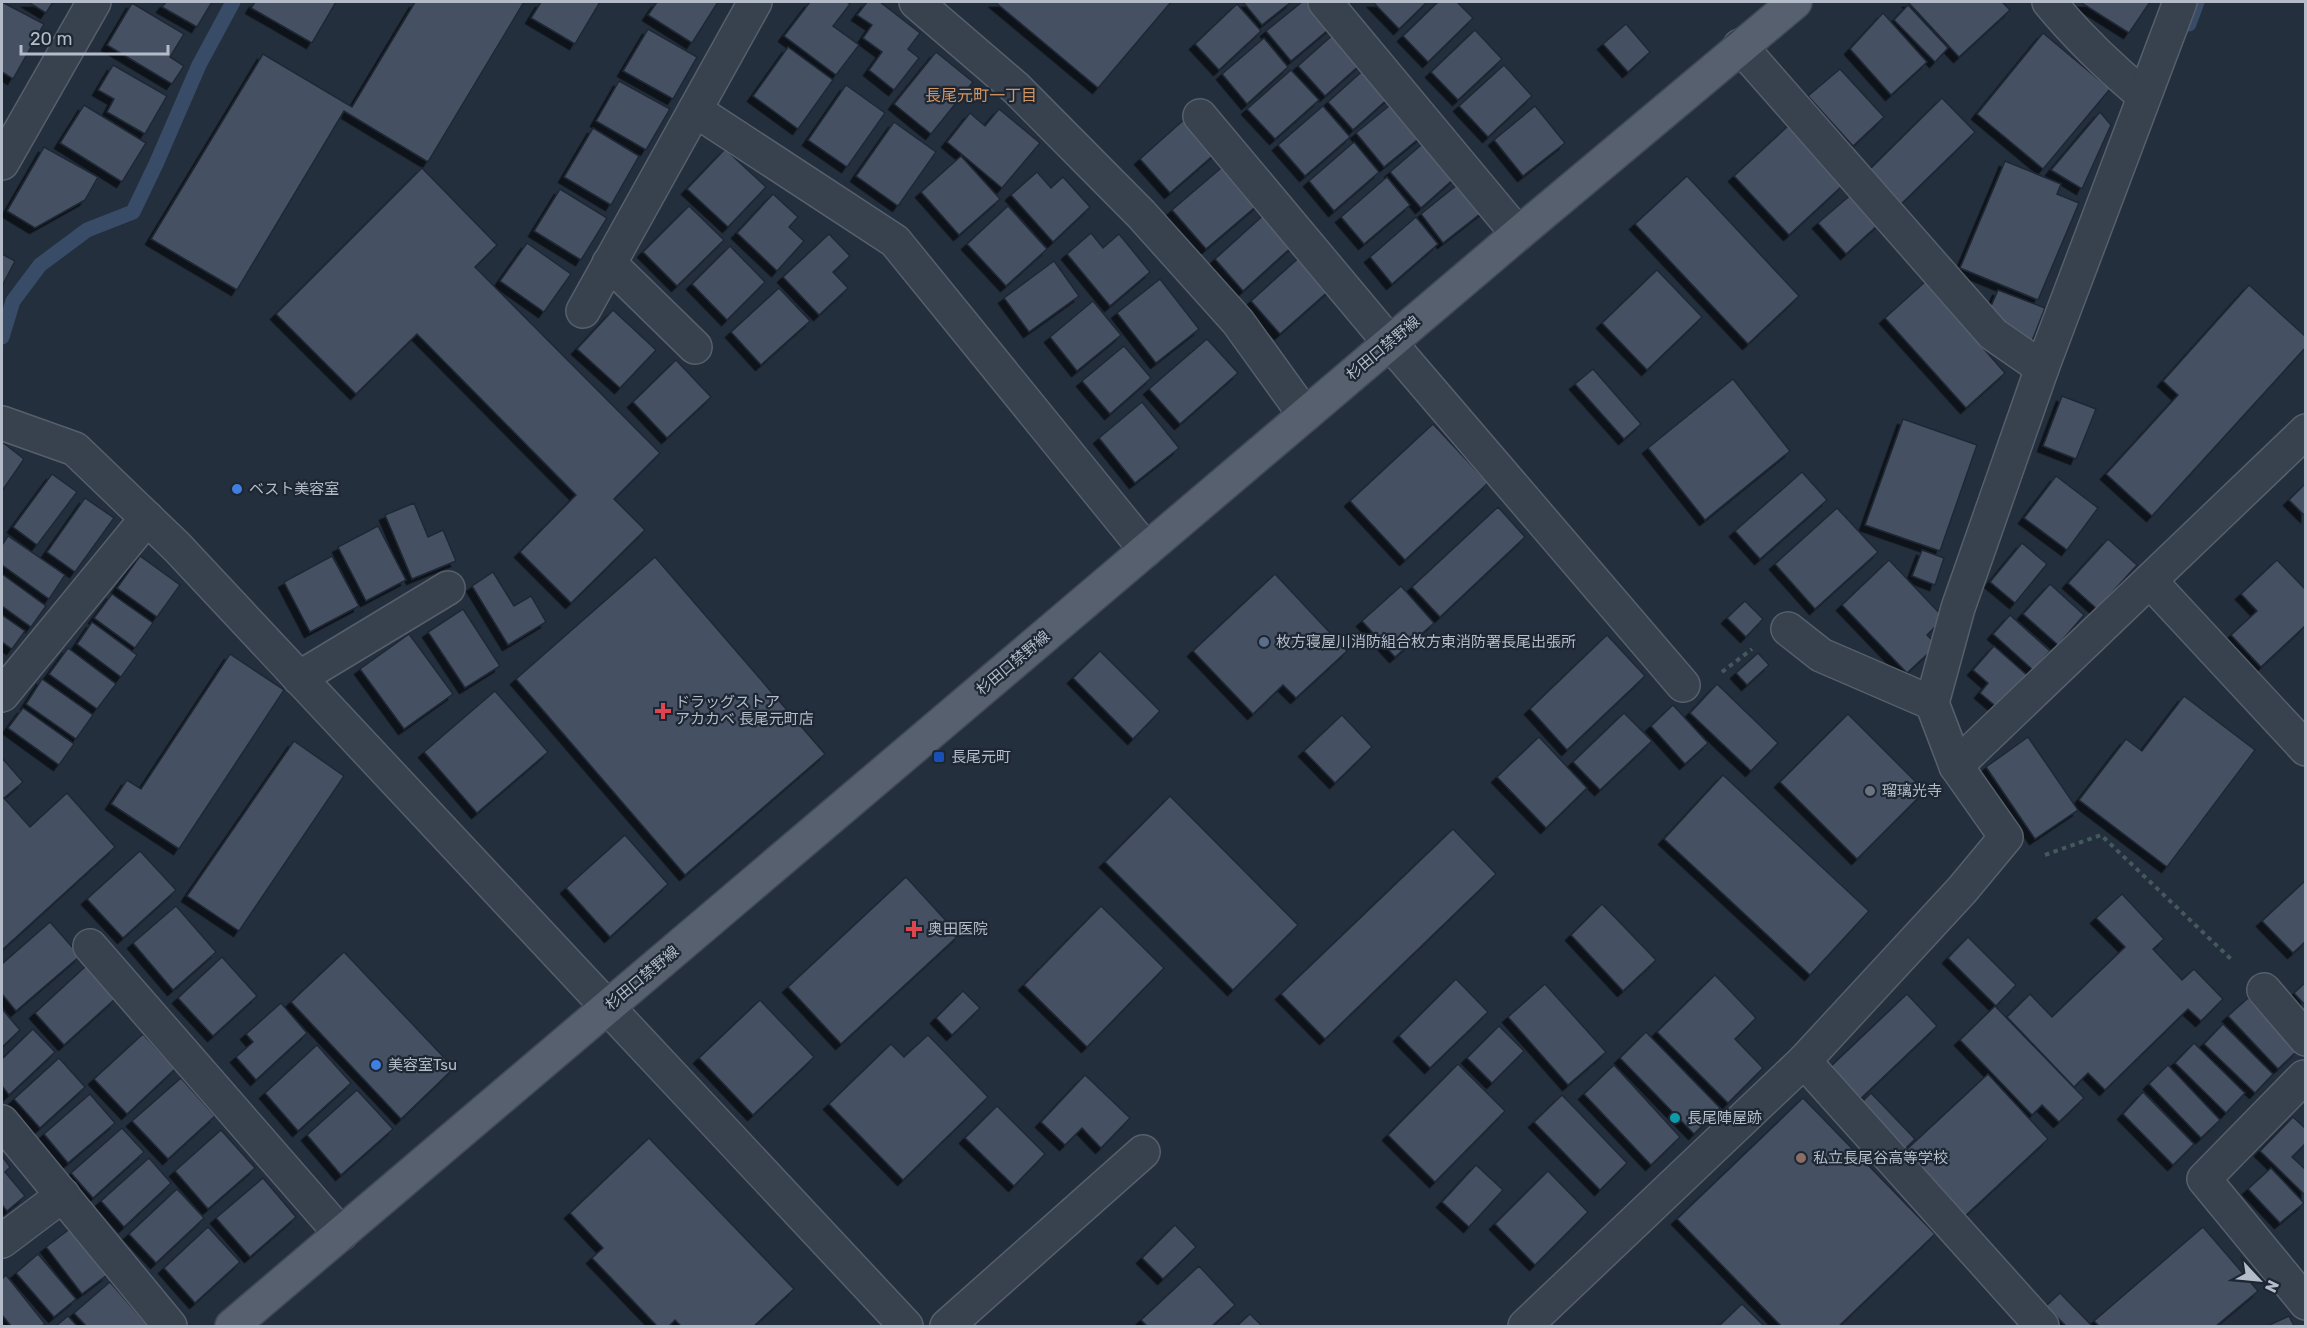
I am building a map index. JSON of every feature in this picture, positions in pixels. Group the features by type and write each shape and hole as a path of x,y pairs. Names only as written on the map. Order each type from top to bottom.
{"main road":[{"name":"杉田口禁野線","path":"232,1326 1518,234 1795,2"}],"street":[{"path":"2,163 94,2"},
{"path":"583,311 755,2"},
{"path":"916,2 1016,88 1141,214 1238,322 1305,415"},
{"path":"1325,2 1518,234"},
{"path":"2049,2 2110,69 2144,96"},
{"path":"1525,1326 1804,1060 1962,890 2006,837 1956,766 1932,703 1958,608 2042,368 2180,2"},
{"path":"1740,46 1993,334 2042,368"},
{"path":"695,110 896,241 1146,550"},
{"path":"1200,116 1390,343 1683,685"},
{"path":"609,263 695,347"},
{"path":"2,423 75,449 177,547 906,1326"},
{"path":"1956,766 2306,431"},
{"path":"2,695 147,518"},
{"path":"2150,580 2306,749"},
{"path":"299,678 448,588"},
{"path":"1788,629 1821,655 1932,703"},
{"path":"90,946 341,1234"},
{"path":"2264,990 2306,1039"},
{"path":"1804,1060 2042,1326"},
{"path":"2304,1077 2204,1179 2306,1303"},
{"path":"2,1122 170,1326"},
{"path":"947,1326 1143,1152"},
{"path":"2,1241 63,1195"}],"path":[{"path":"1683,685 1701,689 1773,631 1788,629"},
{"path":"2006,837 2046,855 2101,835 2264,990"}],"building":[{"path":"2,2 44,24 13,79 2,72"},
{"path":"28,2 53,2 46,13"},
{"path":"166,2 212,2 197,27 162,7"},
{"path":"255,2 336,2 312,43 251,8"},
{"path":"415,2 524,2 428,162 344,111 237,290 151,239 263,54 352,107"},
{"path":"541,2 600,2 575,44 531,18"},
{"path":"657,2 718,2 692,43 648,15"},
{"path":"810,2 847,2 850,4 833,26 859,45 836,75 784,36"},
{"path":"867,2 880,2 920,33 908,49 919,58 894,90 869,70 882,52 863,38 872,25 857,15"},
{"path":"995,2 1171,2 1098,88"},
{"path":"1243,2 1291,2 1262,25"},
{"path":"1302,2 1315,2 1334,25 1291,61 1266,31"},
{"path":"1373,2 1427,2 1399,29"},
{"path":"1438,2 1457,2 1473,18 1428,62 1403,36"},
{"path":"1908,2 2002,2 2010,10 1959,57"},
{"path":"2080,2 2150,2 2129,33"},
{"path":"132,3 184,34 170,57 184,66 172,84 107,45"},
{"path":"1237,4 1261,31 1219,70 1195,44"},
{"path":"1908,5 1948,48 1935,62 1894,20"},
{"path":"1883,13 1927,62 1891,95 1850,49"},
{"path":"1626,24 1650,52 1628,72 1603,44"},
{"path":"648,29 697,57 673,99 623,71"},
{"path":"1475,30 1502,59 1458,100 1431,72"},
{"path":"1335,33 1362,63 1325,96 1298,66"},
{"path":"2043,33 2110,89 2043,169 1977,114"},
{"path":"1264,38 1288,67 1247,104 1222,74"},
{"path":"788,47 833,80 798,129 753,96"},
{"path":"936,52 973,82 931,134 894,104"},
{"path":"113,65 167,96 145,134 107,112 114,99 98,90"},
{"path":"1504,65 1532,96 1488,137 1459,106"},
{"path":"1367,67 1391,96 1353,130 1328,102"},
{"path":"1840,69 1884,117 1853,146 1808,96"},
{"path":"1291,70 1319,100 1275,139 1247,109"},
{"path":"619,81 670,109 646,150 596,121"},
{"path":"846,85 885,113 847,167 808,140"},
{"path":"1942,98 1975,132 1898,207 1866,173"},
{"path":"1394,102 1422,136 1384,167 1356,133"},
{"path":"84,105 146,143 122,182 60,143"},
{"path":"1323,106 1350,137 1305,176 1278,145"},
{"path":"1535,106 1565,143 1523,176 1494,140"},
{"path":"999,109 1040,143 1002,188 947,142 970,113 985,126"},
{"path":"2100,112 2111,125 2082,189 2051,170"},
{"path":"1187,117 1217,152 1170,193 1140,159"},
{"path":"894,122 936,152 898,206 856,176"},
{"path":"1788,126 1843,185 1789,235 1734,176"},
{"path":"593,128 639,156 611,205 564,177"},
{"path":"1427,140 1457,176 1421,208 1390,172"},
{"path":"1354,142 1379,172 1334,211 1309,181"},
{"path":"44,147 98,177 85,200 35,228 7,211"},
{"path":"725,149 766,187 728,227 687,189"},
{"path":"961,156 1000,199 959,235 921,192"},
{"path":"2005,161 2061,184 2057,194 2079,203 2038,300 1960,268"},
{"path":"1227,163 1260,203 1206,249 1172,210"},
{"path":"422,168 497,245 475,267 660,453 614,499 645,530 571,603 520,552 576,495 417,334 356,394 276,314"},
{"path":"1037,172 1051,188 1063,177 1090,207 1053,242 1011,195"},
{"path":"1687,176 1799,296 1748,344 1635,224"},
{"path":"1387,177 1410,205 1364,244 1341,217"},
{"path":"1462,181 1485,210 1443,243 1421,214"},
{"path":"560,189 607,218 581,260 534,231"},
{"path":"1853,193 1880,223 1846,254 1818,223"},
{"path":"773,194 798,217 789,227 804,241 777,271 737,233"},
{"path":"689,206 724,240 677,286 643,252"},
{"path":"1008,206 1047,249 1006,286 967,244"},
{"path":"1267,212 1295,244 1243,291 1215,259"},
{"path":"1416,217 1438,244 1392,284 1370,257"},
{"path":"1091,233 1103,248 1119,234 1150,272 1110,306 1067,254"},
{"path":"829,234 850,256 833,272 848,288 819,315 783,277"},
{"path":"527,243 571,274 544,312 500,281"},
{"path":"730,246 765,282 727,320 692,284"},
{"path":"2,254 15,261 2,286"},
{"path":"1302,255 1332,288 1280,334 1251,301"},
{"path":"1054,261 1079,296 1029,332 1004,298"},
{"path":"1657,270 1702,317 1647,370 1602,323"},
{"path":"1160,279 1199,329 1156,363 1117,313"},
{"path":"1925,282 2005,373 1966,408 1885,318"},
{"path":"2249,285 2306,337 2306,347 2152,516 2106,474 2178,395 2163,381"},
{"path":"779,288 810,321 761,365 731,332"},
{"path":"1998,290 2045,308 2032,341 1984,322"},
{"path":"1093,301 1121,335 1077,371 1050,337"},
{"path":"613,310 656,350 620,388 577,349"},
{"path":"1207,339 1238,373 1180,424 1149,389"},
{"path":"1124,346 1151,378 1110,414 1082,381"},
{"path":"676,360 711,397 667,438 633,402"},
{"path":"1593,369 1641,424 1624,439 1575,384"},
{"path":"1733,379 1790,451 1705,520 1648,448"},
{"path":"2062,396 2096,409 2076,459 2043,446"},
{"path":"1142,402 1179,448 1135,483 1099,438"},
{"path":"1903,419 1977,445 1940,551 1865,525"},
{"path":"1433,424 1488,483 1405,560 1350,501"},
{"path":"2,442 24,459 2,491"},
{"path":"1802,472 1827,500 1760,559 1735,531"},
{"path":"52,474 77,492 37,545 13,527"},
{"path":"2056,476 2098,508 2067,550 2024,518"},
{"path":"2306,483 2306,517 2289,500"},
{"path":"85,498 114,518 75,572 47,552"},
{"path":"414,503 428,537 443,530 456,561 412,579 385,515"},
{"path":"1498,507 1525,537 1440,617 1412,587"},
{"path":"1837,508 1878,552 1815,609 1775,564"},
{"path":"378,526 406,580 366,601 338,547"},
{"path":"8,536 65,575 49,599 2,565 2,545"},
{"path":"2108,539 2137,565 2097,609 2068,583"},
{"path":"2022,543 2047,564 2015,603 1990,582"},
{"path":"1922,550 1944,558 1935,585 1912,576"},
{"path":"140,556 180,585 157,617 117,588"},
{"path":"332,556 359,606 310,632 284,582"},
{"path":"655,557 825,754 685,875 516,679"},
{"path":"1889,560 1944,618 1927,635 1937,645 1907,673 1842,605"},
{"path":"2277,560 2306,590 2306,625 2261,667 2231,635 2257,611 2241,594"},
{"path":"493,572 514,606 531,596 546,622 508,645 472,586"},
{"path":"2,574 46,606 31,627 2,606"},
{"path":"1275,574 1347,651 1296,698 1283,685 1253,714 1193,651"},
{"path":"2050,584 2084,615 2058,645 2023,614"},
{"path":"1401,586 1434,623 1395,657 1362,621"},
{"path":"112,594 153,623 135,648 94,618"},
{"path":"1745,601 1763,619 1746,637 1727,618"},
{"path":"463,609 500,666 465,688 428,632"},
{"path":"2,615 25,631 12,649 2,642"},
{"path":"2010,615 2050,651 2033,670 1993,634"},
{"path":"92,622 137,655 121,677 77,644"},
{"path":"409,634 453,694 404,729 360,669"},
{"path":"1607,635 1645,676 1567,750 1530,709"},
{"path":"1994,646 2028,676 1999,709 1980,693 1988,683 1973,670"},
{"path":"68,648 116,684 97,709 49,674"},
{"path":"1100,651 1160,711 1133,739 1073,678"},
{"path":"1758,653 1769,665 1747,685 1736,673"},
{"path":"230,654 284,690 179,849 111,804 127,780 141,789"},
{"path":"42,679 93,715 76,739 26,704"},
{"path":"1717,684 1778,743 1751,771 1690,713"},
{"path":"495,691 548,752 477,813 424,752"},
{"path":"2184,696 2255,750 2167,867 2079,800 2126,739 2142,751"},
{"path":"1673,705 1708,743 1685,764 1651,726"},
{"path":"23,708 74,744 59,765 8,728"},
{"path":"1624,713 1652,741 1600,790 1573,762"},
{"path":"1848,714 1925,791 1857,859 1780,782"},
{"path":"1342,715 1372,747 1335,783 1304,751"},
{"path":"1539,737 1587,788 1546,828 1497,777"},
{"path":"2028,737 2078,810 2035,839 1986,767"},
{"path":"294,741 344,776 239,931 187,896"},
{"path":"2,758 23,782 4,798 30,827 67,793 115,847 2,950"},
{"path":"1723,775 1869,911 1810,975 1664,839"},
{"path":"1170,796 1298,925 1233,990 1105,862"},
{"path":"1453,829 1496,874 1325,1039 1281,994"},
{"path":"625,835 668,884 610,937 566,888"},
{"path":"140,851 176,890 123,938 87,899"},
{"path":"906,877 959,935 841,1044 788,987"},
{"path":"2305,881 2306,941 2293,953 2262,921"},
{"path":"2122,894 2164,939 2153,949 2182,980 2194,969 2223,999 2201,1021 2188,1009 2105,1090 2088,1073 2074,1087 2007,1017 2030,994 2052,1017 2125,947 2096,918"},
{"path":"1602,904 1656,960 1623,991 1571,935"},
{"path":"176,906 216,952 173,990 133,943"},
{"path":"1101,906 1164,968 1087,1047 1024,985"},
{"path":"50,922 80,956 16,1011 2,994 2,964"},
{"path":"1968,937 2016,985 1996,1006 1948,958"},
{"path":"344,952 454,1068 401,1119 291,1002"},
{"path":"222,957 257,996 213,1036 178,998"},
{"path":"86,966 115,999 64,1045 35,1013"},
{"path":"1715,975 1756,1018 1735,1039 1763,1068 1728,1103 1657,1032"},
{"path":"1456,979 1488,1012 1430,1068 1399,1036"},
{"path":"2306,982 2306,1006 2294,993"},
{"path":"1545,984 1606,1052 1568,1085 1508,1017"},
{"path":"963,991 980,1008 952,1035 936,1018"},
{"path":"1907,994 1937,1026 1855,1104 1825,1072"},
{"path":"2248,998 2297,1051 2278,1069 2228,1016"},
{"path":"760,1000 814,1057 753,1115 699,1058"},
{"path":"281,1003 307,1033 256,1080 236,1057 253,1042 246,1034"},
{"path":"1995,1006 2084,1098 2059,1122 2042,1105 2032,1115 1960,1040"},
{"path":"2,1009 20,1030 2,1047"},
{"path":"2223,1024 2273,1074 2255,1093 2204,1044"},
{"path":"1499,1026 1524,1051 1492,1083 1467,1058"},
{"path":"33,1029 55,1052 9,1095 2,1086 2,1059"},
{"path":"1646,1032 1720,1108 1694,1134 1620,1058"},
{"path":"143,1034 175,1069 127,1114 94,1079"},
{"path":"928,1035 988,1097 903,1180 829,1104 891,1044 904,1057"},
{"path":"2194,1043 2245,1093 2226,1113 2175,1063"},
{"path":"317,1045 351,1083 298,1131 265,1093"},
{"path":"59,1058 85,1087 40,1128 14,1099"},
{"path":"1458,1064 1505,1111 1435,1182 1388,1135"},
{"path":"1614,1065 1680,1137 1651,1165 1584,1094"},
{"path":"2168,1065 2220,1120 2201,1138 2149,1084"},
{"path":"1988,1074 2048,1139 1964,1217 1904,1152"},
{"path":"1085,1075 1130,1118 1101,1148 1082,1128 1065,1145 1041,1122"},
{"path":"181,1078 215,1116 168,1159 132,1121"},
{"path":"357,1090 393,1129 341,1175 307,1135"},
{"path":"2143,1092 2194,1144 2173,1165 2123,1114"},
{"path":"1871,1093 1915,1139 1902,1152 1857,1107"},
{"path":"90,1094 115,1123 68,1163 44,1134"},
{"path":"1562,1095 1627,1163 1600,1190 1534,1122"},
{"name":"私立長尾谷高等学校","path":"1803,1098 1935,1234 1839,1326 1781,1326 1677,1219"},
{"path":"997,1106 1045,1154 1014,1186 965,1138"},
{"path":"2293,1117 2306,1129 2306,1143 2292,1157 2306,1170 2306,1196 2260,1151"},
{"path":"122,1128 144,1152 93,1198 71,1173"},
{"path":"221,1130 255,1168 208,1209 175,1171"},
{"path":"649,1138 794,1289 754,1326 681,1326 675,1320 669,1326 657,1326 592,1258 603,1248 570,1213"},
{"path":"2,1156 10,1167 5,1172 25,1196 7,1211 2,1205"},
{"path":"149,1158 171,1183 124,1227 101,1201"},
{"path":"1476,1165 1503,1190 1469,1227 1442,1202"},
{"path":"2271,1168 2304,1203 2280,1223 2248,1189"},
{"path":"1548,1171 1588,1212 1535,1265 1495,1224"},
{"path":"263,1178 296,1217 250,1257 216,1218"},
{"path":"177,1189 204,1218 156,1263 129,1234"},
{"path":"1175,1225 1196,1247 1163,1279 1142,1258"},
{"path":"208,1227 240,1262 195,1303 164,1268"},
{"path":"2203,1227 2258,1291 2216,1326 2099,1326 2094,1321"},
{"path":"71,1228 107,1275 82,1294 46,1247"},
{"path":"38,1254 76,1299 54,1317 16,1273"},
{"path":"1199,1266 1235,1305 1212,1326 1147,1326 1141,1320"},
{"path":"6,1275 45,1324 42,1326 11,1326 2,1315 2,1279"},
{"path":"110,1282 148,1326 86,1326 74,1313"},
{"path":"2060,1293 2092,1326 2066,1326 2046,1306"},
{"path":"1742,1304 1764,1326 1719,1326"},
{"path":"1250,1314 1262,1326 1237,1326"},
{"path":"68,1316 77,1326 56,1326"},
{"path":"2289,1316 2294,1326 2267,1326"}],"waterway":[{"path":"2,337 13,301 40,265 87,230 133,212 199,65 233,2"},
{"path":"2189,24 2197,2"}],"place":[{"name":"ベスト美容室","path":"237,489"},
{"name":"枚方寝屋川消防組合枚方東消防署長尾出張所","path":"1264,642"},
{"name":"ドラッグストア アカカベ 長尾元町店","path":"663,711"},
{"name":"長尾元町","path":"939,757"},
{"name":"瑠璃光寺","path":"1870,791"},
{"name":"奥田医院","path":"914,929"},
{"name":"美容室Tsu","path":"376,1065"},
{"name":"長尾陣屋跡","path":"1675,1118"},
{"name":"私立長尾谷高等学校","path":"1801,1158"}],"district":[{"name":"長尾元町一丁目","path":"981,95"}]}
